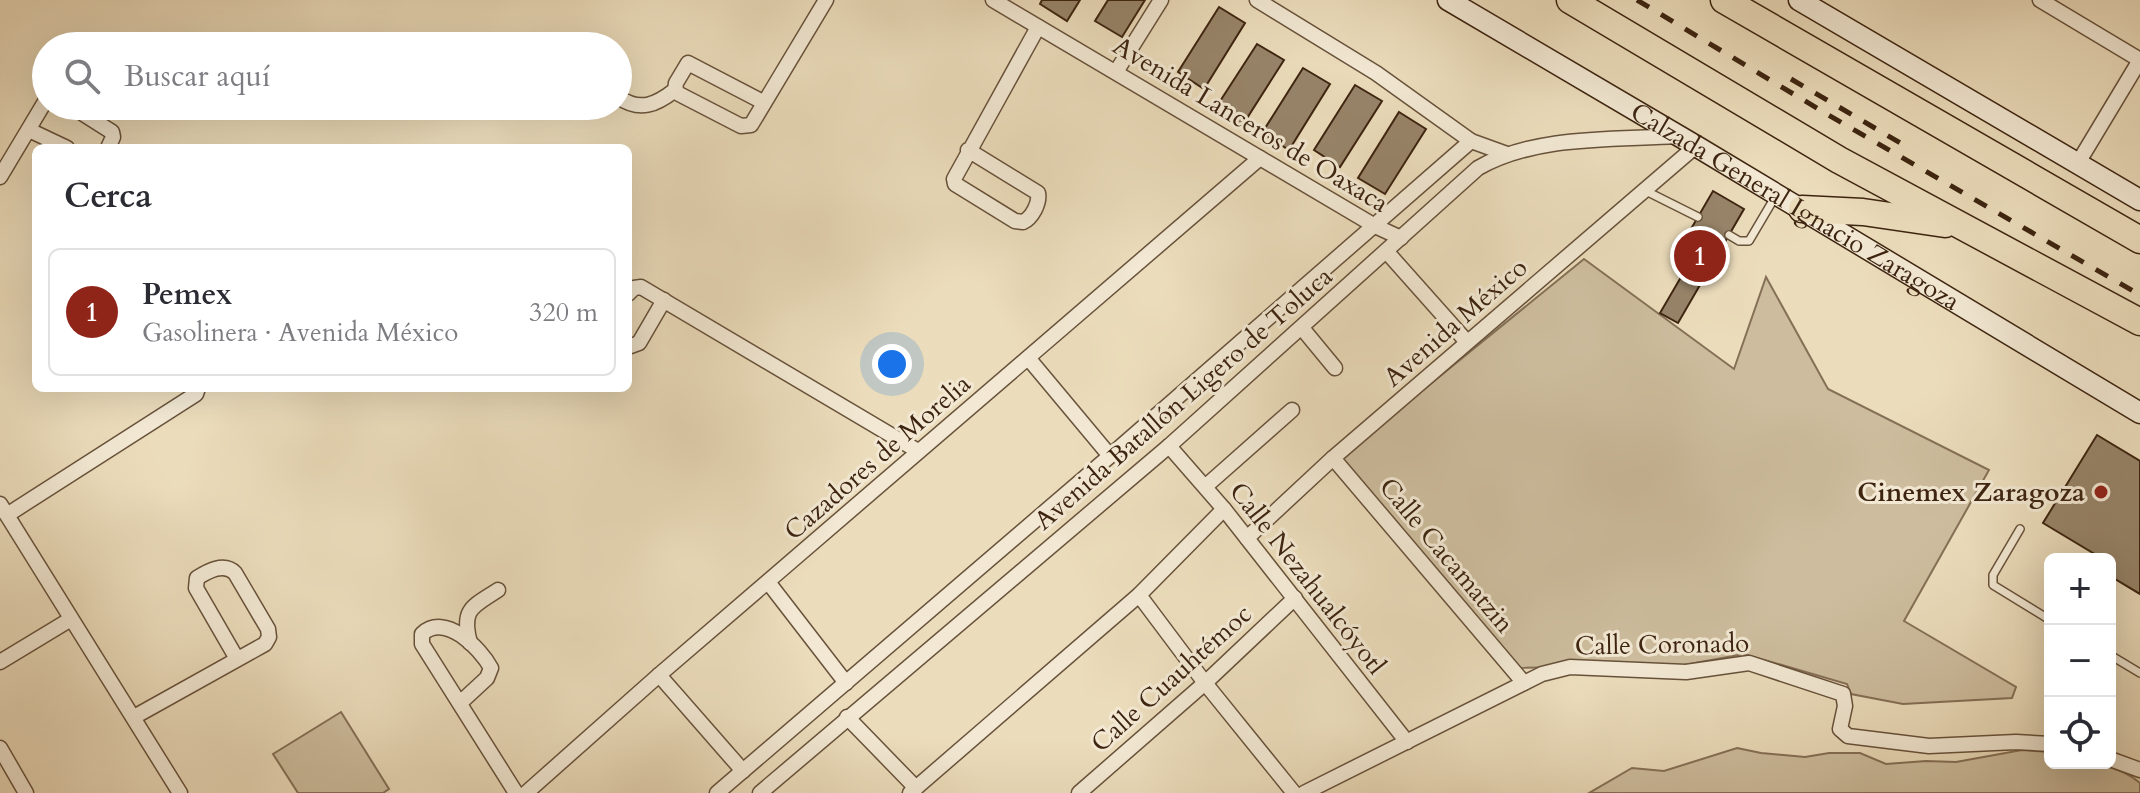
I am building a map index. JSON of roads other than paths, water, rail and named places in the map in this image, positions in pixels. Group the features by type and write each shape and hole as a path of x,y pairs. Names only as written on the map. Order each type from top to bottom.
{"highway":[{"path":"1570,0 1839,160 2140,322"},
{"path":"1724,0 2140,240"},
{"path":"1802,209 1893,215 1955,226 1985,236"}],"main road":[{"name":"Calzada General Ignacio Zaragoza","path":"1448,0 2140,413"},
{"path":"1799,0 2140,200"}],"street":[{"path":"675,90 744,126 753,123 826,0"},
{"name":"Avenida Lanceros de Oaxaca","path":"993,0 1375,226 1401,238"},
{"path":"1116,72 1161,0"},
{"path":"1257,0 1376,73 1471,141 1507,154"},
{"path":"2040,0 2140,60 2078,163"},
{"path":"968,150 1038,193 1039,200 1028,219 1015,221 955,184 955,176 968,150 1038,27"},
{"path":"632,104 649,107 675,90 686,65 692,64 763,102"},
{"path":"0,177 35,120"},
{"path":"93,120 112,132 110,144"},
{"path":"29,130 59,144"},
{"name":"Avenida Batallón Ligero de Toluca","path":"717,793 1471,141"},
{"name":"Avenida Batallón Ligero de Toluca","path":"760,793 1169,446 1478,168 1507,154 1565,144 1688,141"},
{"name":"Avenida México","path":"1247,538 1333,458 1646,191 1688,141"},
{"name":"Cazadores de Morelia","path":"526,793 1260,158"},
{"path":"1387,252 1467,342"},
{"path":"632,290 641,287 918,451"},
{"path":"632,346 639,343 664,300"},
{"path":"1302,328 1335,368"},
{"path":"1029,359 1110,456"},
{"path":"180,793 4,509 191,392"},
{"path":"1206,486 1292,410"},
{"name":"Calle Nezahualcóyotl","path":"1169,446 1206,486 1407,742"},
{"name":"Calle Cacamatzin","path":"1333,458 1524,683"},
{"path":"847,717 913,790 1139,595 1224,509"},
{"path":"134,717 265,644 269,633 235,573 224,567 197,578 196,588 237,659"},
{"path":"768,582 846,683"},
{"path":"470,643 465,624 467,615 473,606 498,590"},
{"path":"1139,595 1294,793"},
{"name":"Calle Cuauhtémoc","path":"1079,793 1205,683 1295,598"},
{"path":"0,662 71,619"},
{"path":"460,703 490,674 489,664 470,643 452,630 437,626 428,628 422,634 422,644 516,793"},
{"name":"Calle Coronado","path":"1304,793 1542,674 1570,667 1686,672 1749,663 1843,694 1845,706 1840,729 1848,736 1929,746 2044,744"},
{"path":"659,675 743,771"},
{"path":"0,748 26,793"},
{"path":"2116,761 2140,770"}],"lane":[{"path":"1646,191 1698,217"},
{"path":"1729,235 1739,241 1749,241 1776,196"},
{"path":"2020,529 1993,575 1993,585 2044,616"},
{"path":"2116,659 2140,673"}],"railway":[{"path":"1637,0 2140,295"},
{"path":"1791,79 1909,148"}],"place":[{"name":"Pemex","path":"1700,256"},
{"name":"Cinemex Zaragoza","path":"2101,492"}]}
